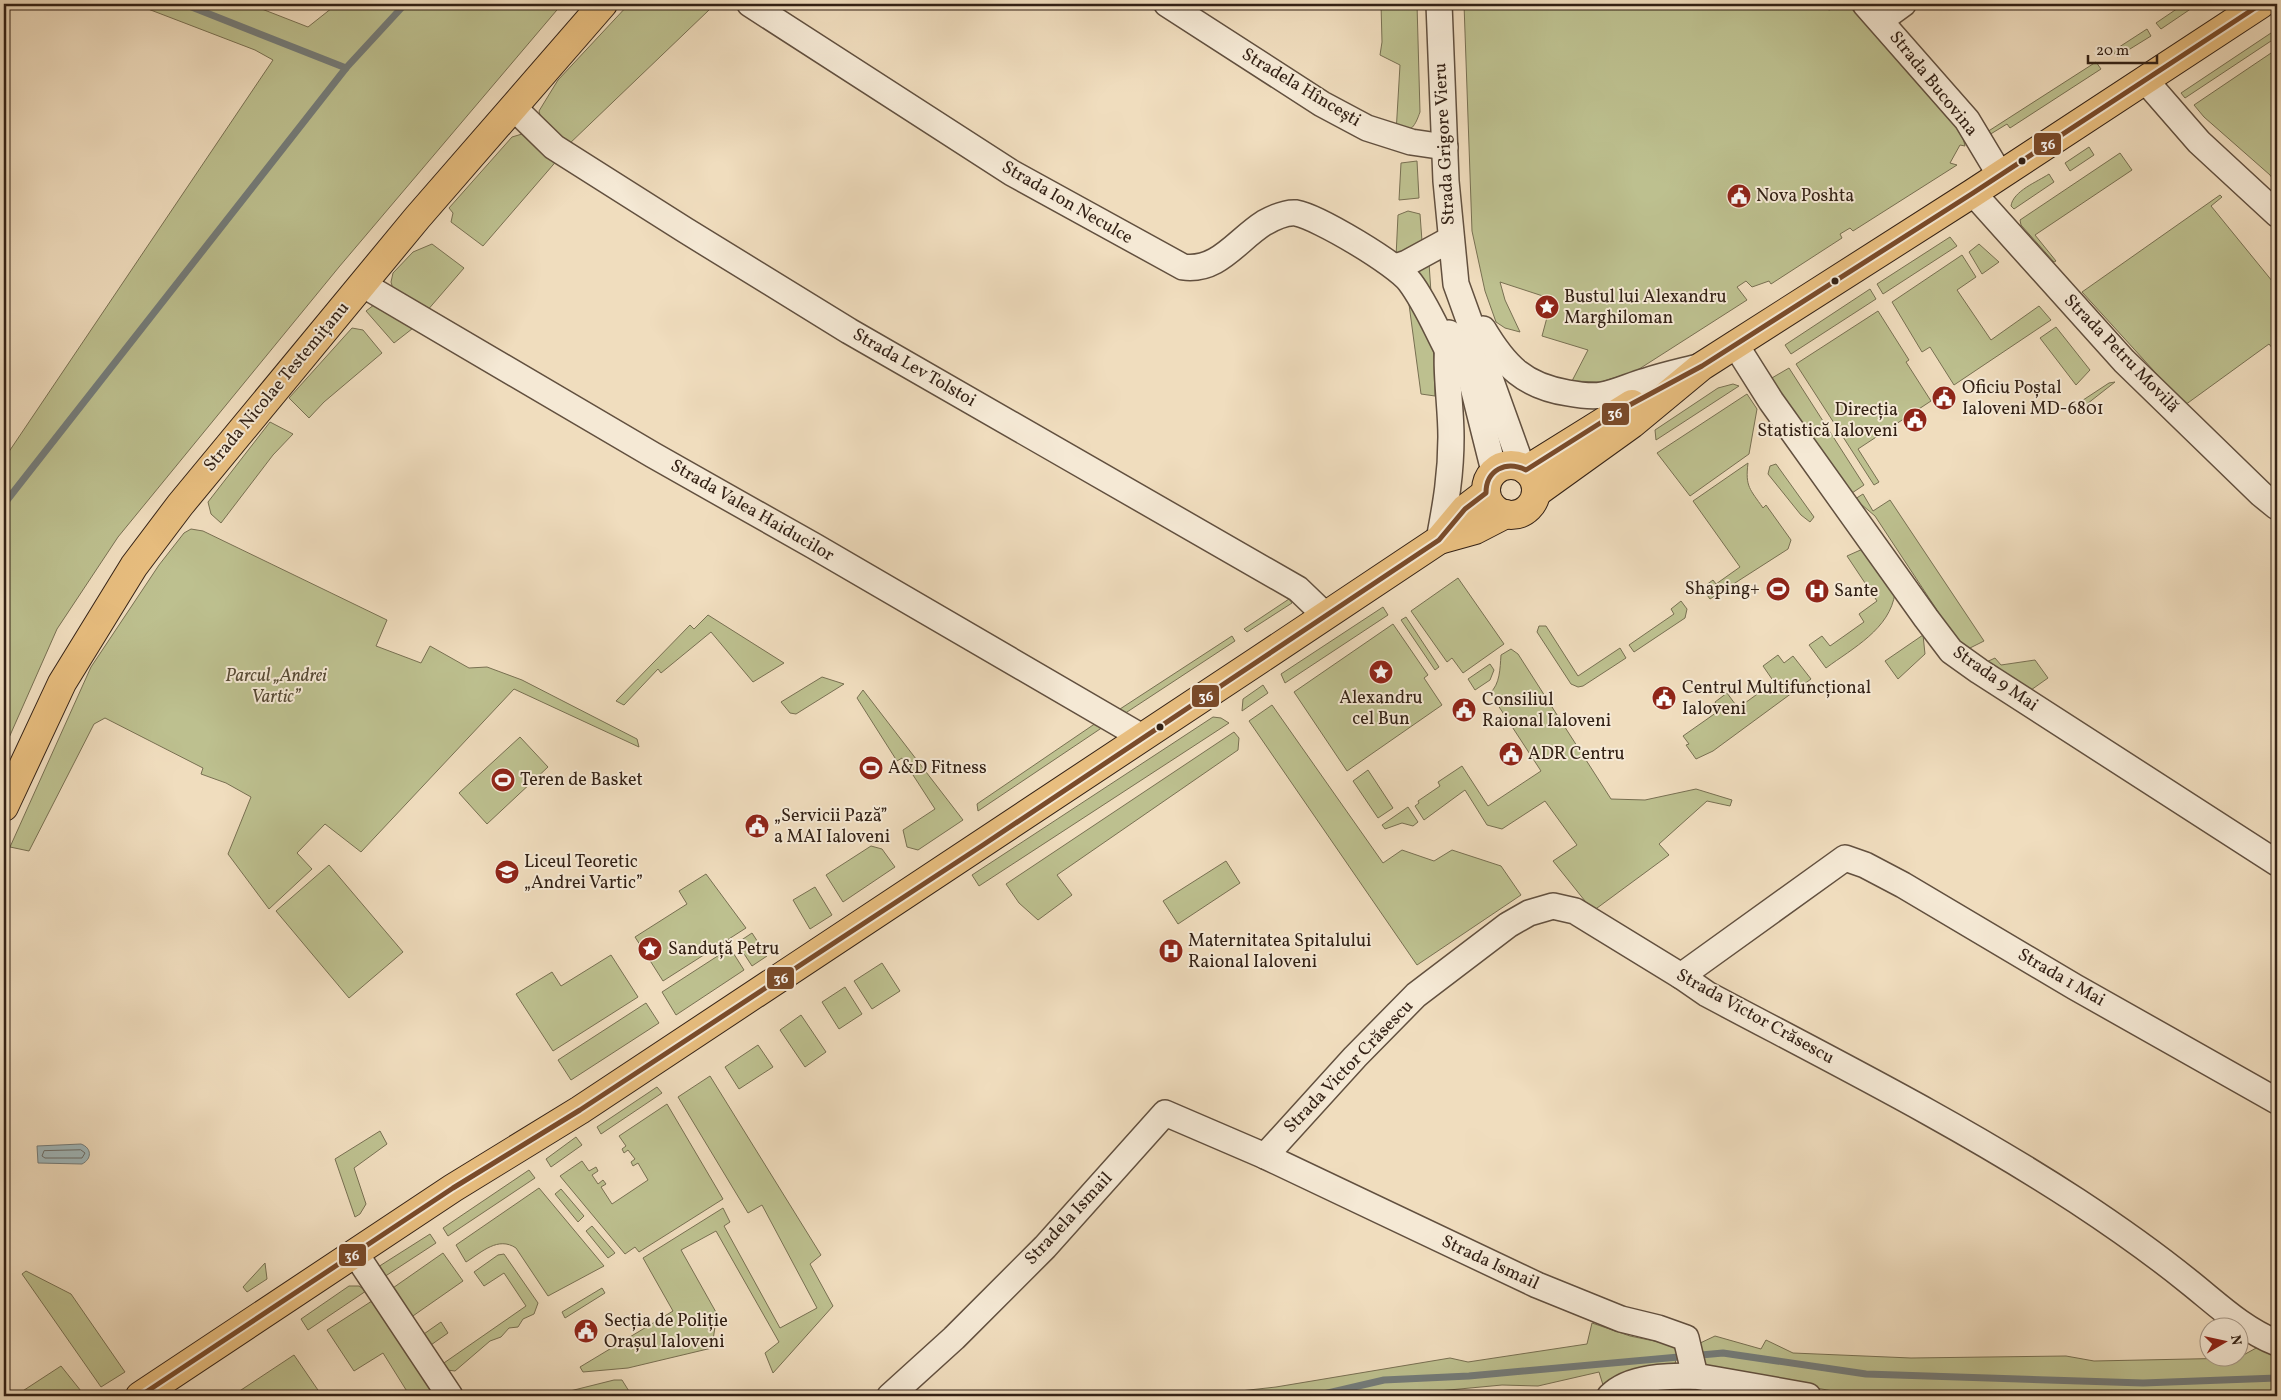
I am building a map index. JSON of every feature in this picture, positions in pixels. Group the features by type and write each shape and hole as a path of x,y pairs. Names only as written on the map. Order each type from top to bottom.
{"main road":[{"name":"Strada Nicolae Testemițanu","path":"4,807 62,683 134,566 180,505 362,284 512,107 603,4"},
{"path":"1528,476 1632,424 1702,366 1973,193 2261,4"},
{"path":"140,1396 453,1188 580,1110 1439,540 1465,509 1507,465 1528,476"},
{"path":"1439,540 1475,530 1506,514 1522,512 1529,506 1528,476"},
{"path":"1490,482 1491,505 1506,514"}],"street":[{"name":"Strada Ion Neculce","path":"750,4 1012,173 1183,267 1204,267 1231,250 1263,223 1280,215 1295,213 1312,218 1395,267 1409,280 1447,348"},
{"name":"Stradela Hîncești","path":"1168,4 1322,104 1367,128 1412,142 1445,147"},
{"name":"Strada Grigore Vieru","path":"1439,4 1445,147 1455,295"},
{"name":"Strada Bucovina","path":"1903,4 1873,12 1967,120 2000,175"},
{"path":"2145,80 2199,142 2240,183 2277,214"},
{"name":"Strada Lev Tolstoi","path":"512,107 554,147 677,225 849,331 1298,589 1325,615"},
{"name":"Strada Petru Movilă","path":"1973,193 2124,361 2260,494 2277,507"},
{"path":"1395,267 1407,263 1451,239"},
{"name":"Strada Valea Haiducilor","path":"362,284 653,455 814,546 1142,737"},
{"path":"1439,540 1450,484 1451,436 1447,348 1455,295"},
{"path":"1455,295 1498,355 1533,384 1553,391 1600,396 1702,366"},
{"path":"1455,295 1528,476"},
{"path":"1455,295 1490,482"},
{"name":"Strada 9 Mai","path":"1736,344 1771,401 1920,611 1951,651 1979,671 2277,863"},
{"name":"Strada 1 Mai","path":"1681,976 1845,858 1865,865 1903,885 2075,987 2277,1101"},
{"name":"Strada Victor Crăsescu","path":"1265,1156 1416,995 1502,930 1529,913 1553,906 1575,911 1707,994 1879,1085 2059,1189 2133,1237 2198,1288 2232,1319 2261,1337 2277,1343"},
{"name":"Stradela Ismail","path":"890,1396 954,1338 1045,1247 1165,1113 1265,1156"},
{"name":"Strada Ismail","path":"1265,1156 1537,1285 1621,1319 1658,1328 1686,1338 1695,1376"},
{"path":"355,1253 450,1396"},
{"path":"1611,1395 1626,1385 1645,1380 1695,1376 1808,1396"}],"green space":[{"path":"135,4 249,4 308,27 337,4 562,4 339,267 118,537 57,629 4,749 4,459 273,60 255,50"},
{"path":"629,4 701,4 709,10 567,146 542,123 539,111 558,80"},
{"path":"1381,4 1417,4 1420,112 1409,130 1396,133 1400,65 1380,55 1382,42"},
{"path":"1464,4 1818,4 1829,10 1848,4 1856,4 1960,125 1965,146 1960,145 1950,163 1957,165 1853,231 1850,228 1840,234 1842,238 1771,284 1769,281 1752,287 1746,281 1737,287 1747,300 1636,371 1601,382 1572,381 1588,350 1542,336 1552,299 1500,282 1505,300 1520,332 1505,328 1496,322 1485,291 1472,231"},
{"path":"2184,4 2193,4 2195,6 2161,29 2156,23"},
{"path":"2147,29 2151,36 2117,57 2113,51"},
{"path":"2277,29 2277,37 2185,98 2181,93"},
{"path":"2277,49 2277,185 2270,175 2204,117 2194,105"},
{"path":"2096,62 2101,69 2010,128 2007,124 1989,135 1987,132"},
{"path":"522,134 530,136 559,158 483,246 451,222 453,213 449,208 512,137"},
{"path":"2089,147 2094,155 2070,171 2065,163"},
{"path":"2120,153 2132,170 2035,235 2056,261 2054,262 2021,225 2020,220"},
{"path":"1417,161 1419,198 1399,200 1401,163"},
{"path":"2049,174 2054,182 2014,209 2011,206 2021,191"},
{"path":"2220,195 2222,197 2211,206 2277,287 2277,354 2269,344 2185,405 2082,292"},
{"path":"1408,211 1420,214 1422,241 1396,257 1398,215"},
{"path":"1950,237 1957,246 1883,294 1877,284"},
{"path":"432,244 464,268 426,312 393,289 391,282 393,273 413,252"},
{"path":"1979,244 1999,262 1982,274 1969,252"},
{"path":"1962,255 1976,277 1957,290 1991,340 2039,306 2051,320 1954,385 1930,347 1922,352 1892,302"},
{"path":"1429,263 1432,307 1412,268"},
{"path":"1870,289 1876,299 1791,354 1785,345"},
{"path":"1408,297 1433,339 1435,396 1421,394"},
{"path":"379,301 417,325 394,343 366,311"},
{"path":"1878,311 1909,360 1906,362 1931,401 1858,449 1879,482 1874,485 1796,364"},
{"path":"2056,327 2090,370 2076,385 2040,338"},
{"path":"352,328 363,330 382,353 324,402 309,418 289,398"},
{"path":"1789,368 1864,485 1849,495 1765,382"},
{"path":"2115,382 2078,411 2074,406 2109,383"},
{"path":"1733,384 1739,386 1656,440 1655,430 1718,388"},
{"path":"1747,394 1757,409 1749,454 1690,496 1657,453"},
{"path":"270,422 293,434 273,455 221,523 211,514 208,502"},
{"path":"1748,463 1747,477 1752,492 1763,508 1766,505 1791,540 1788,549 1710,599 1702,588 1713,580 1716,584 1740,567 1693,501"},
{"path":"1776,464 1814,517 1810,522 1801,515 1768,474 1770,466"},
{"path":"1863,494 1873,511 1890,500 1984,641 1970,648 1960,645 1875,516 1855,499"},
{"name":"Parcul „Andrei Vartic”","path":"191,529 203,531 387,620 376,646 421,663 430,646 469,668 487,667 522,680 637,739 639,747 514,689 361,852 325,824 297,853 312,869 269,909 228,854 251,797 226,783 201,774 203,768 105,718 94,724 29,851 10,847 91,667 159,565 184,533"},
{"path":"1865,548 1895,593 1892,606 1886,617 1869,636 1826,668 1809,645 1822,636 1830,646 1864,622 1859,614 1877,601 1847,556"},
{"path":"1458,578 1504,644 1463,673 1452,658 1447,662 1411,611"},
{"path":"1289,599 1292,603 1247,632 1244,629"},
{"path":"1681,601 1687,609 1685,618 1634,652 1629,645 1674,614 1671,609"},
{"path":"1383,607 1388,615 1285,683 1281,674"},
{"path":"708,615 784,663 753,682 711,632 661,673 658,669 624,705 616,701 690,625 694,629"},
{"path":"1406,617 1439,667 1435,670 1401,620"},
{"path":"1393,624 1428,675 1424,678 1442,705 1347,771 1294,692"},
{"path":"1539,626 1546,626 1578,676 1620,648 1626,658 1583,686 1578,687 1571,684 1537,632"},
{"path":"1923,635 1925,654 1898,679 1885,661"},
{"path":"1232,636 1235,641 1124,714 1120,709"},
{"path":"1511,649 1518,654 1611,799 1645,800 1696,789 1732,800 1730,806 1707,801 1659,844 1669,855 1593,911 1553,861 1577,845 1545,801 1502,829 1487,825 1465,790 1424,820 1415,806 1419,803 1418,801 1440,786 1438,782 1462,766 1488,806 1541,771 1490,693 1498,681 1501,655"},
{"path":"1778,655 1784,663 1793,656 1811,679 1713,751 1696,759 1686,745 1689,744 1683,736 1720,710 1715,702 1727,693 1738,708 1774,682 1763,666"},
{"path":"1995,658 2001,665 2035,660 2048,678 2031,690 1980,665"},
{"path":"1490,664 1494,670 1490,680 1475,690 1468,679"},
{"path":"822,677 844,684 796,714 790,713 781,702"},
{"path":"1263,685 1268,693 1242,711 1243,699"},
{"path":"863,690 963,820 918,850 907,847 903,830 935,809 902,758 897,761 857,698"},
{"path":"1272,705 1383,863 1402,850 1434,861 1452,850 1501,866 1521,895 1417,965 1249,721"},
{"path":"1213,717 1221,718 1229,723 979,886 972,875"},
{"path":"1096,723 1103,727 978,811 977,804"},
{"path":"1234,732 1239,738 1238,750 1057,875 1072,895 1038,920 1019,903 1006,884"},
{"name":"Teren de Basket","path":"520,737 548,767 487,824 459,793"},
{"path":"1368,770 1393,808 1378,818 1353,781"},
{"path":"1408,807 1418,822 1413,826 1402,823 1385,829 1382,825"},
{"path":"871,846 882,849 895,867 843,902 826,875"},
{"path":"1226,861 1240,883 1178,924 1163,901"},
{"path":"329,865 403,952 349,998 276,911"},
{"path":"706,874 746,928 663,981 635,937 687,904 679,891"},
{"path":"815,887 832,915 810,929 793,900"},
{"path":"752,933 767,956 752,966 737,943"},
{"path":"730,948 744,970 676,1015 662,992"},
{"path":"611,955 638,997 553,1051 516,994 552,972 561,986"},
{"path":"882,963 900,991 872,1009 854,981"},
{"path":"845,987 862,1014 839,1029 822,1002"},
{"path":"646,1003 659,1023 571,1080 558,1060"},
{"path":"801,1015 826,1052 805,1067 780,1030"},
{"path":"758,1045 773,1067 739,1089 725,1067"},
{"path":"710,1076 821,1255 810,1264 833,1306 773,1373 765,1353 779,1342 716,1231 681,1250 717,1314 713,1340 716,1347 628,1368 583,1372 580,1367 673,1311 643,1258 723,1208 730,1222 724,1226 780,1328 817,1308 762,1205 748,1213 678,1097"},
{"path":"657,1087 662,1093 601,1134 597,1127"},
{"path":"667,1104 723,1199 639,1252 635,1247 625,1254 560,1176 582,1161 589,1171 596,1167 598,1171 592,1175 598,1184 603,1180 606,1184 601,1187 612,1204 648,1180 638,1163 633,1166 631,1162 635,1159 628,1150 624,1153 622,1149 626,1146 619,1136"},
{"path":"380,1131 387,1144 354,1168 366,1204 360,1214 355,1217 335,1159"},
{"path":"576,1137 582,1145 551,1167 546,1159"},
{"path":"529,1170 535,1178 448,1236 443,1228"},
{"path":"539,1188 604,1266 548,1296 516,1248 503,1244 496,1245 484,1250 466,1262 456,1245"},
{"path":"561,1189 584,1216 578,1222 555,1194"},
{"path":"592,1226 615,1253 608,1258 586,1231"},
{"path":"430,1234 436,1243 384,1277 378,1267"},
{"path":"443,1253 463,1281 410,1318 390,1290"},
{"path":"504,1254 538,1303 534,1314 523,1319 518,1327 509,1328 501,1337 490,1341 455,1371 447,1370 441,1365 526,1306 504,1273 484,1286 474,1272 498,1255"},
{"path":"265,1263 267,1279 247,1292 243,1287"},
{"path":"26,1271 71,1294 125,1372 101,1387 22,1274"},
{"path":"349,1286 359,1286 366,1291 308,1330 301,1319"},
{"path":"602,1288 605,1293 565,1318 562,1312"},
{"path":"375,1299 438,1396 404,1396 408,1393 383,1353 354,1371 327,1330"},
{"path":"441,1322 448,1333 428,1347 421,1336"},
{"path":"1592,1323 1630,1336 1673,1345 1677,1353 1675,1365 1664,1372 1603,1385 1599,1372 1538,1386 1502,1385 1385,1396 1195,1396 1276,1387 1450,1358 1468,1362 1587,1344"},
{"path":"1715,1336 1761,1349 1766,1340 1793,1353 1911,1358 2066,1356 2094,1361 2198,1359 2198,1368 2248,1368 2248,1352 2258,1347 2277,1353 2277,1396 1991,1396 1981,1394 1862,1396 1712,1370 1702,1361 1696,1345"},
{"path":"294,1355 320,1393 315,1396 237,1396 235,1394"},
{"path":"61,1366 85,1396 15,1396"},
{"path":"614,1380 622,1380 632,1396 564,1396 562,1393"}],"water":[{"path":"81,1144 89,1151 88,1159 82,1164 38,1163 37,1146"}],"waterway":[{"path":"184,4 346,68"},
{"path":"4,504 346,68 405,4"},
{"path":"1315,1396 1384,1380 1469,1376 1723,1353 1866,1374 2143,1383 2277,1378"}],"transit line":[{"name":"36","path":"140,1396 453,1188 580,1110 983,845 1439,540 1465,509 1486,493 1489,478 1498,469 1511,466 1526,470 1624,408 1702,366 1973,193 2261,4"}],"place":[{"name":"Nova Poshta","path":"1739,196"},
{"name":"Bustul lui Alexandru Marghiloman","path":"1547,307"},
{"name":"Oficiu Poștal Ialoveni MD-6801","path":"1944,398"},
{"name":"Direcția Statistică Ialoveni","path":"1915,420"},
{"name":"Shaping+","path":"1778,589"},
{"name":"Sante","path":"1817,591"},
{"name":"Alexandru cel Bun","path":"1381,672"},
{"name":"Centrul Multifuncțional Ialoveni","path":"1664,698"},
{"name":"Consiliul Raional Ialoveni","path":"1464,710"},
{"name":"ADR Centru","path":"1511,754"},
{"name":"A&D Fitness","path":"871,768"},
{"name":"Teren de Basket","path":"503,780"},
{"name":"„Servicii Pază” a MAI Ialoveni","path":"757,826"},
{"name":"Liceul Teoretic „Andrei Vartic”","path":"507,872"},
{"name":"Sanduță Petru","path":"650,949"},
{"name":"Maternitatea Spitalului Raional Ialoveni","path":"1171,951"},
{"name":"Secția de Poliție Orașul Ialoveni","path":"586,1331"}]}
